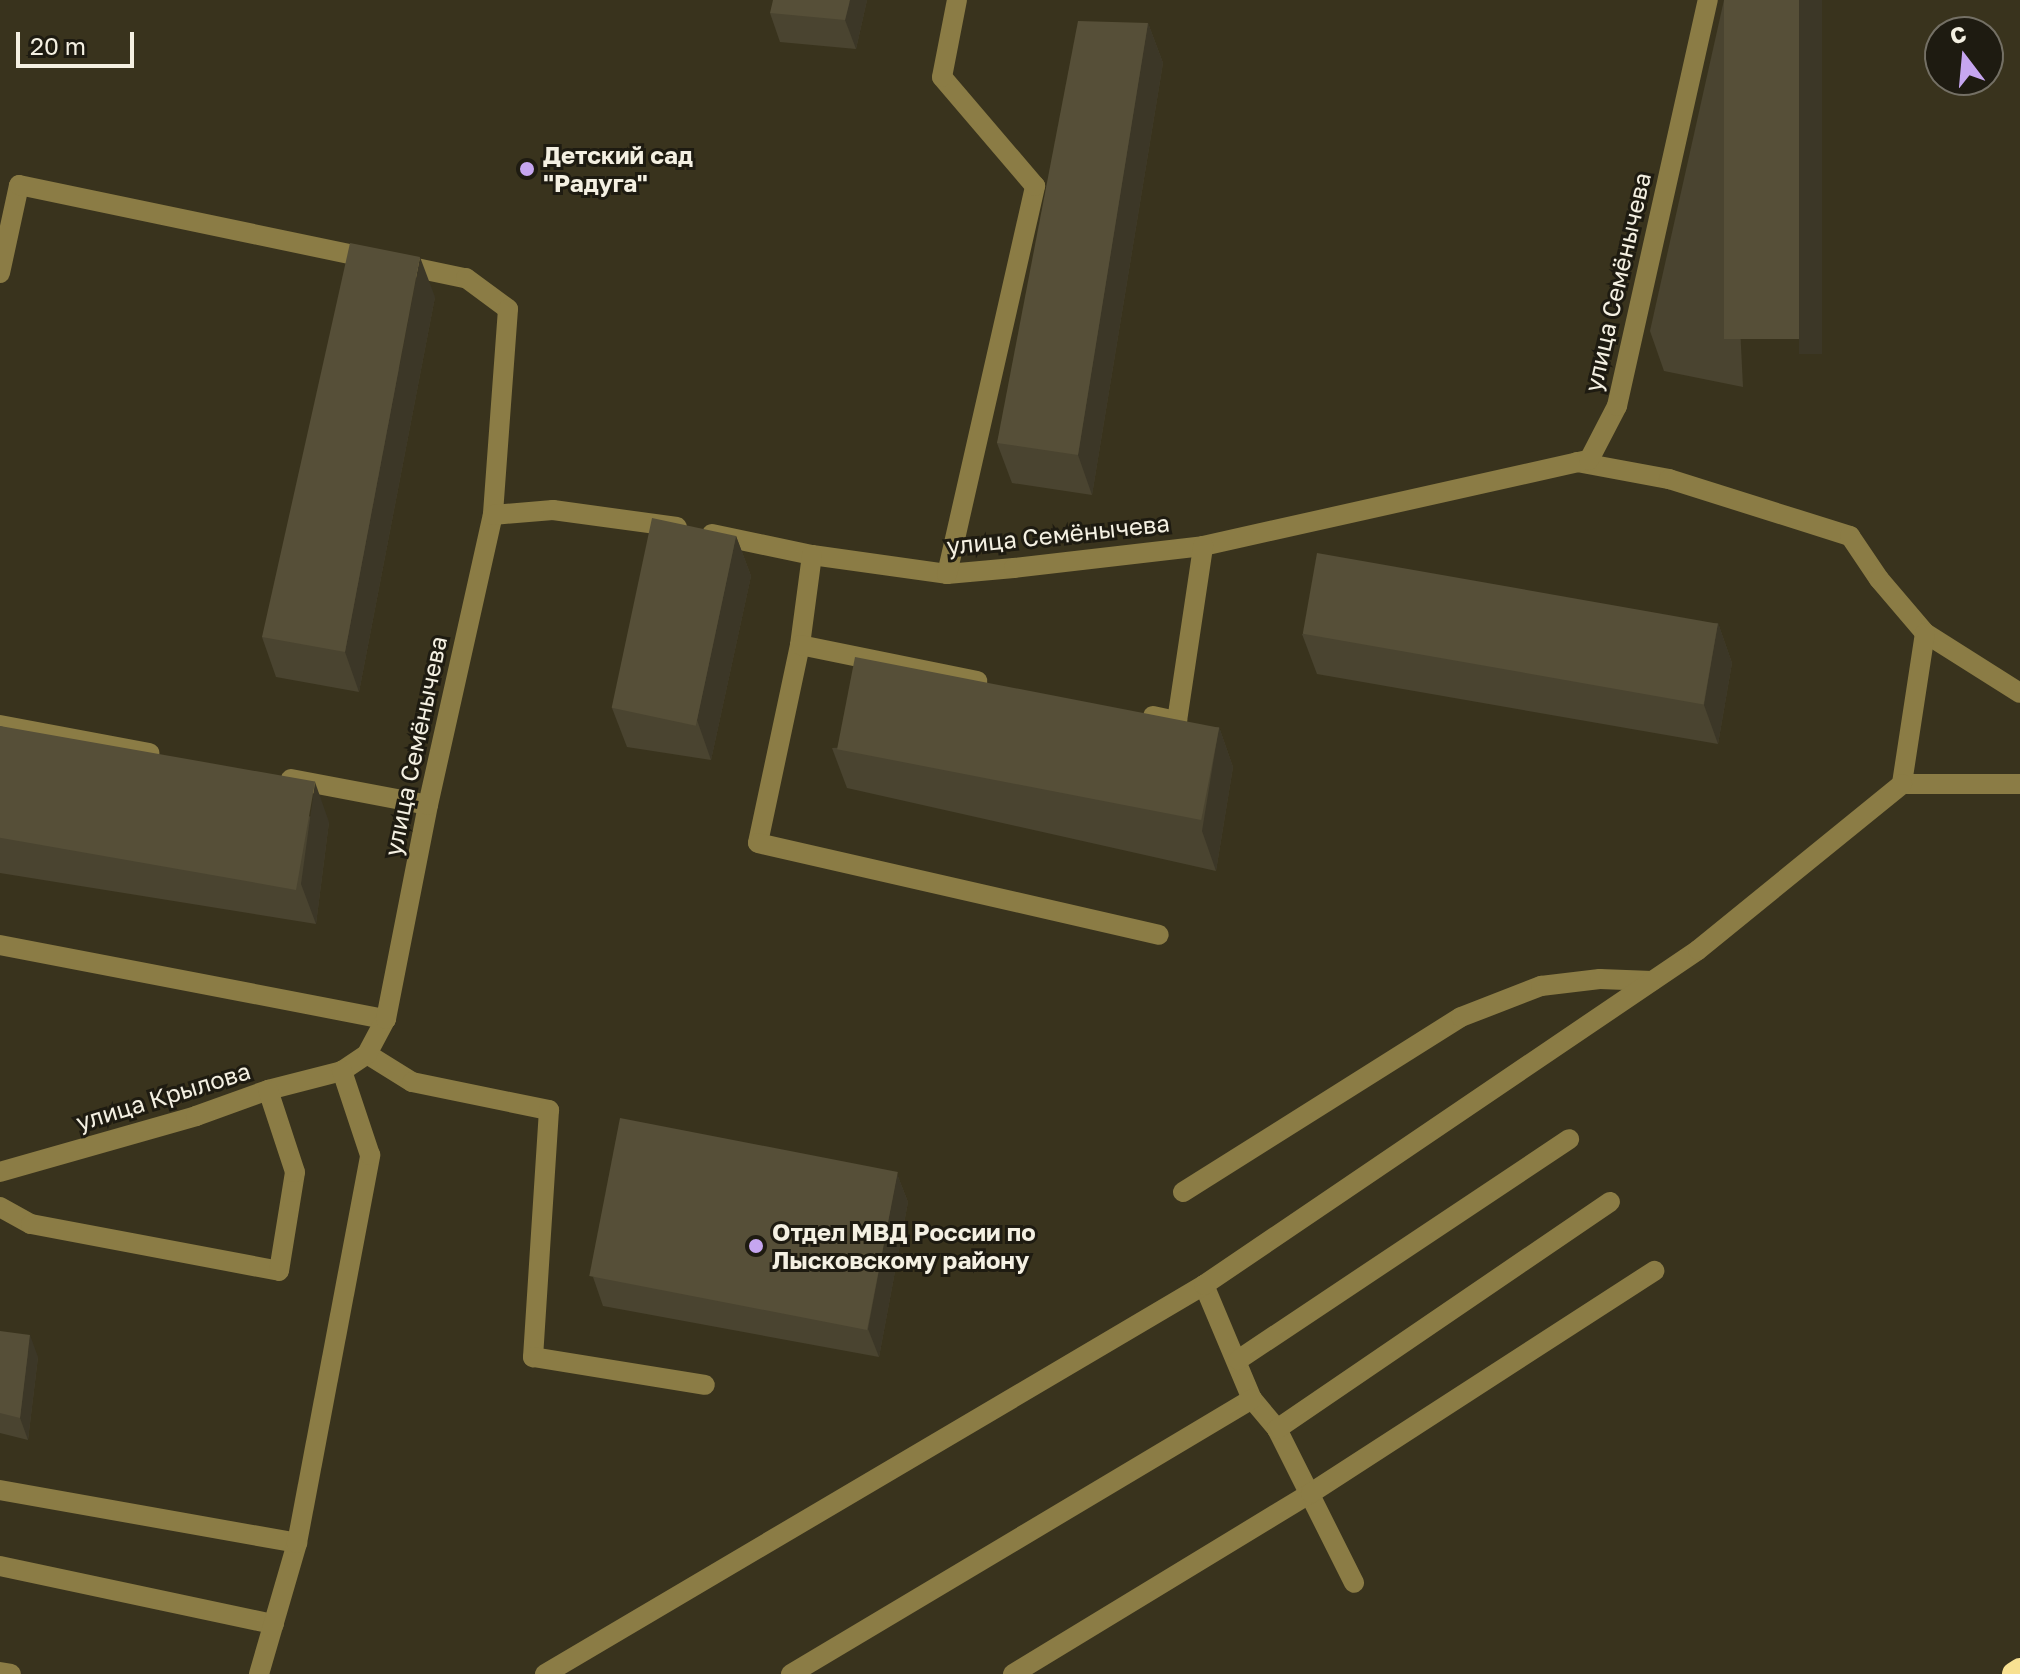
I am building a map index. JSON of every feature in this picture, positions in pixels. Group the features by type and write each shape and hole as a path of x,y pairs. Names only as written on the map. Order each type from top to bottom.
{"highway":[{"path":"2014,1674 2020,1670"}],"street":[{"path":"947,574 1035,186 942,77 957,0"},
{"name":"улица Семёнычева","path":"342,1071 367,1054 386,1019 428,805 493,515 553,510 649,522 812,555 947,574 1203,546 1589,460 1617,406 1708,0"},
{"path":"0,273 19,185 466,278 508,309 493,515"},
{"path":"1577,462 1669,479 1850,536 1879,579 1925,633 2020,693"},
{"path":"1132,712 1177,721 1203,546"},
{"path":"812,555 800,645 758,843 1159,935"},
{"path":"1902,784 1925,633"},
{"path":"800,645 996,685"},
{"path":"0,725 168,756"},
{"path":"275,776 428,805"},
{"path":"545,1674 1204,1285 1698,950 1902,784 2020,784"},
{"path":"0,945 386,1019"},
{"path":"1183,1192 1461,1017 1541,986 1600,979 1652,981"},
{"path":"367,1054 412,1082 549,1110 533,1357 705,1385"},
{"path":"259,1674 297,1543 370,1155 342,1071"},
{"name":"улица Крылова","path":"0,1172 196,1116 268,1090 342,1071"},
{"path":"0,1207 31,1224 279,1271 295,1172 268,1090"},
{"path":"1238,1360 1569,1139"},
{"path":"1277,1429 1610,1202"},
{"path":"1013,1674 1311,1493 1654,1271"},
{"path":"1204,1285 1252,1399 1277,1429 1354,1583"},
{"path":"791,1674 1252,1399"},
{"path":"0,1490 297,1543"},
{"path":"0,1566 274,1624"},
{"path":"0,1672 11,1674"}],"building":[{"path":"773,0 850,0 845,20 770,13"},
{"path":"1724,0 1799,0 1799,339 1724,339"},
{"path":"1078,21 1148,23 1078,455 997,443"},
{"path":"350,243 420,257 345,652 262,637"},
{"path":"652,518 736,536 696,726 612,708"},
{"path":"1317,553 1718,624 1704,704 1303,634"},
{"path":"855,657 1219,728 1201,820 837,749"},
{"path":"0,726 315,782 296,890 0,838"},
{"name":"Отдел МВД России по Лысковскому району","path":"620,1118 898,1172 867,1330 589,1276"},
{"path":"0,1331 30,1335 20,1418 0,1413"}],"place":[{"name":"Детский сад \"Радуга\"","path":"527,169"},
{"name":"Отдел МВД России по Лысковскому району","path":"756,1246"}]}
